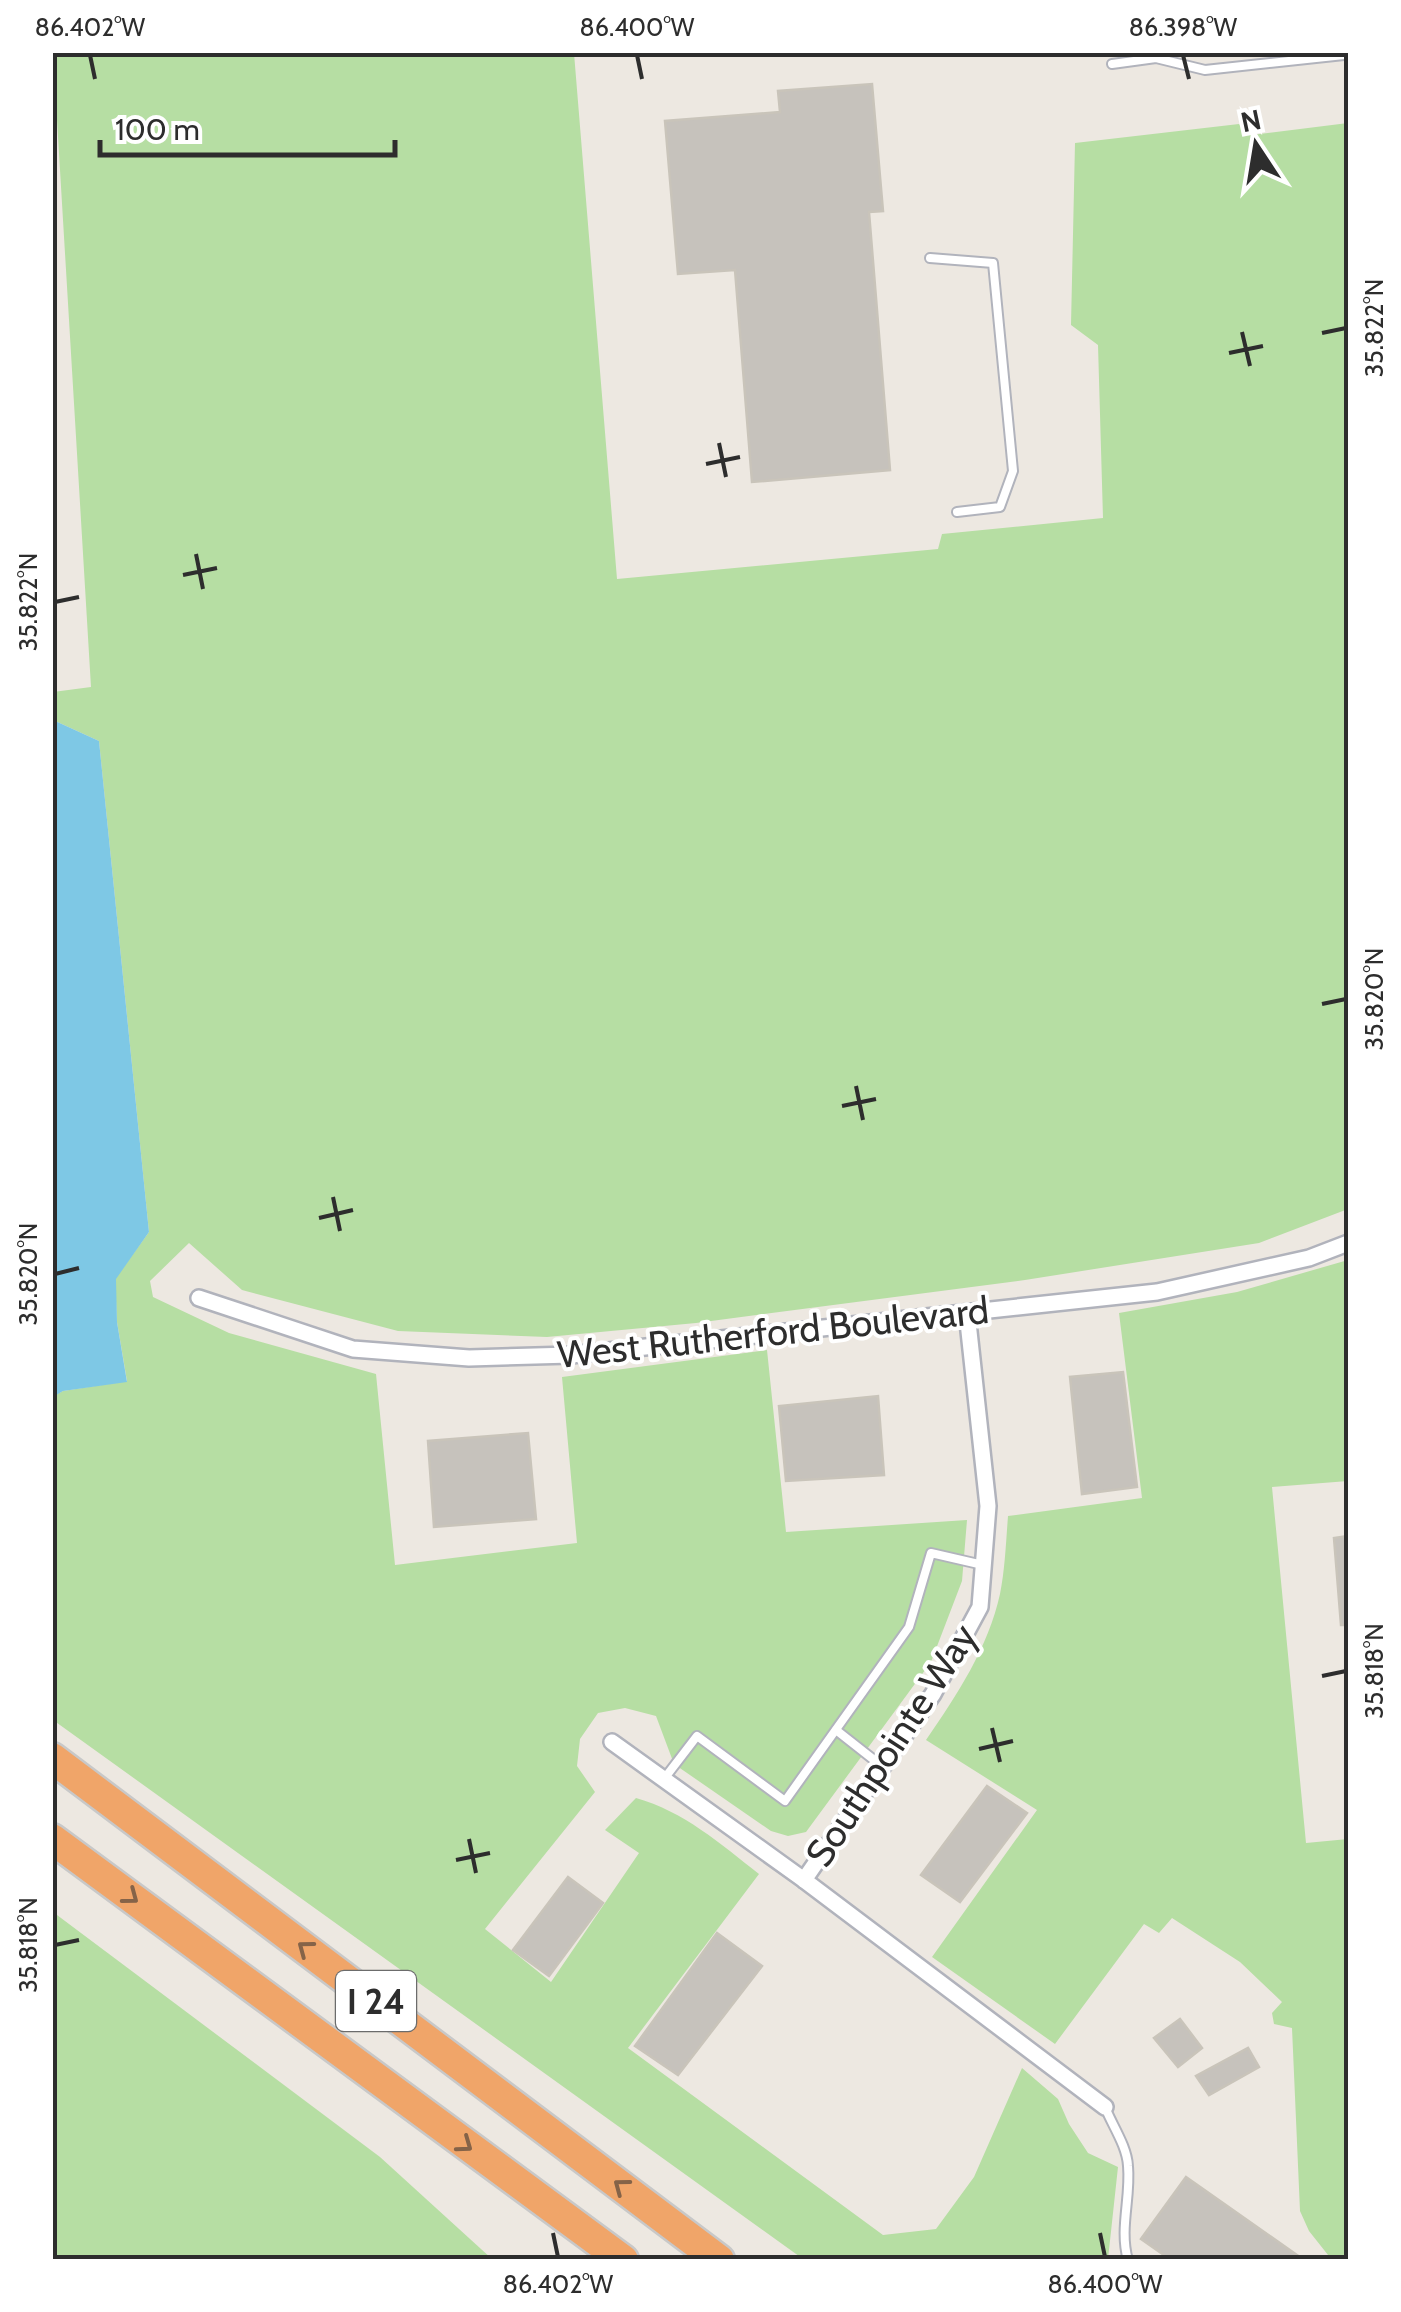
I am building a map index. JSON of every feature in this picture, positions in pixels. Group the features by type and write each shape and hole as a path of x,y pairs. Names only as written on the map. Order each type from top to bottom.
{"highway":[{"name":"I 24","path":"52,1758 713,2254"},
{"name":"I 24","path":"52,1838 623,2260"}],"street":[{"name":"West Rutherford Boulevard","path":"199,1298 352,1349 469,1358 571,1355 1156,1292 1309,1258 1348,1242"},
{"name":"Southpointe Way","path":"804,1880 933,1694 980,1607 988,1506 966,1312"},
{"path":"612,1742 804,1880 1104,2107"}],"lane":[{"path":"1112,64 1156,58 1205,70 1346,54"},
{"path":"930,258 993,263 1013,471 1000,507 957,512"},
{"path":"664,1779 697,1736 785,1801 908,1627 931,1553 983,1565"},
{"path":"836,1730 883,1767"},
{"path":"1104,2107 1128,2160 1128,2206 1122,2238 1128,2260"}],"green space":[{"path":"53,53 574,53 617,579 938,549 942,534 1103,518 1098,345 1071,325 1075,143 1239,124 1251,135 1348,123 1348,1209 1259,1243 1025,1280 696,1323 547,1337 398,1331 242,1290 189,1243 150,1281 153,1297 229,1333 376,1374 395,1565 577,1543 562,1377 767,1350 786,1532 967,1520 962,1581 931,1662 806,1832 788,1836 771,1831 674,1764 656,1716 625,1708 598,1713 580,1739 577,1766 595,1792 485,1929 551,1982 639,1853 605,1830 636,1798 670,1811 759,1874 628,2048 883,2235 936,2229 974,2177 1022,2068 1058,2099 1088,2153 1118,2167 1108,2259 803,2259 53,1720 52,1397 63,1391 127,1381 117,1322 115,1279 149,1232 99,741 53,720 53,692 91,687"},
{"path":"1348,1260 1348,1481 1272,1487 1306,1843 1348,1839 1348,2259 1332,2260 1309,2231 1300,2211 1292,2028 1274,2024 1272,2013 1282,2002 1240,1962 1172,1918 1159,1933 1144,1924 1055,2044 932,1957 1037,1810 926,1740 960,1688 995,1614 1002,1585 1008,1516 1142,1498 1119,1313 1237,1292"},
{"path":"53,1912 380,2157 492,2259 53,2259"}],"water":[{"path":"53,720 99,741 149,1232 116,1279 117,1322 127,1382 63,1391 53,1397"}],"building":[{"path":"872,84 883,211 869,212 890,470 752,482 735,270 678,274 665,121 780,112 778,91"},
{"path":"1123,1372 1137,1487 1082,1494 1070,1377"},
{"path":"878,1396 884,1475 786,1481 779,1406"},
{"path":"528,1433 536,1519 434,1527 428,1441"},
{"path":"1348,1536 1348,1625 1341,1625 1334,1538"},
{"path":"987,1786 1027,1813 960,1902 921,1875"},
{"path":"568,1877 603,1903 549,1976 513,1950"},
{"path":"717,1933 762,1966 678,2075 635,2046"},
{"path":"1180,2019 1202,2048 1178,2067 1154,2038"},
{"path":"1248,2048 1259,2067 1209,2095 1196,2076"},
{"path":"1186,2177 1304,2260 1171,2260 1141,2239"}]}
